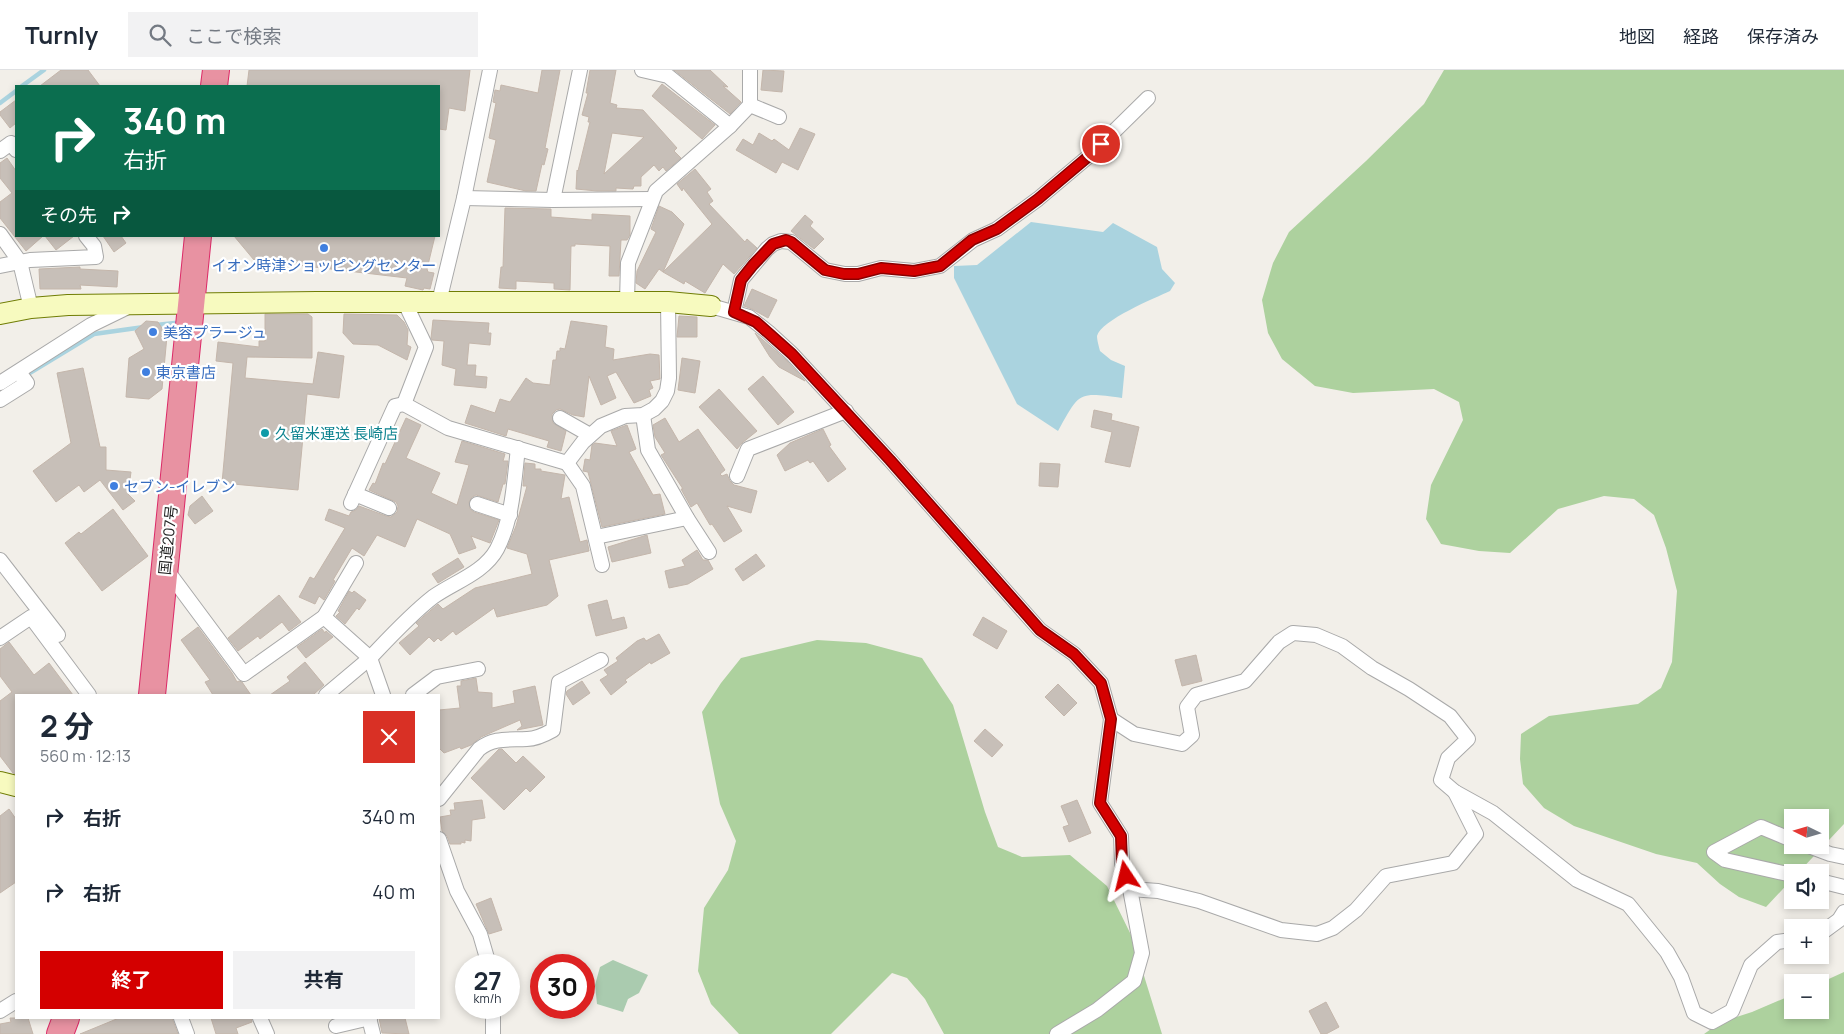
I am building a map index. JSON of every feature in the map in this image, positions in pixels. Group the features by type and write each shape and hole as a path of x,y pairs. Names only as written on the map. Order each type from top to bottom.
{"highway":[{"path":"214,85 216,70"},
{"name":"国道207号","path":"152,694 198,237"},
{"path":"60,1034 66,1019"}],"street":[{"path":"439,302 464,198 490,70"},
{"path":"553,200 580,70"},
{"path":"642,70 668,76 730,126"},
{"path":"627,302 628,263 652,199 662,185 730,126 750,105 750,70"},
{"path":"734,312 741,280 767,249 781,241 791,242 825,270 844,274 858,274 881,268 914,271 940,266 972,240 997,229 1038,199 1089,156 1148,98"},
{"path":"750,105 779,117"},
{"path":"0,151 11,143 15,149"},
{"path":"464,198 553,200 652,199"},
{"path":"0,234 20,262 31,308"},
{"path":"0,266 20,262 96,257 94,246 87,237"},
{"path":"567,462 590,435 610,421 625,416 643,415 654,409 662,401 667,391 669,378 668,302"},
{"path":"0,314 31,308 68,305 668,302 711,306 748,317 792,354 846,411 1040,630 1074,654 1101,683 1111,719 1100,803 1121,836 1122,864 1130,889 1142,953 1134,981 1097,1010 1057,1034"},
{"path":"404,404 426,346 405,303"},
{"path":"0,383 91,325 136,304"},
{"path":"0,400 28,383 19,372"},
{"path":"389,508 353,499 395,406 404,404 448,428 567,462 583,486 602,565"},
{"path":"737,476 748,449 846,411"},
{"path":"643,415 648,450 709,552"},
{"path":"560,418 590,435"},
{"path":"327,694 370,658 417,610 435,596 481,567 496,550 510,515 518,448"},
{"path":"476,504 510,515"},
{"path":"596,537 687,518"},
{"path":"0,560 58,635"},
{"path":"165,568 244,674 324,617 356,562"},
{"path":"0,638 31,616 87,694"},
{"path":"324,617 370,658 382,694"},
{"path":"1111,719 1134,734 1182,744 1192,735 1187,707 1196,695 1245,680 1279,642 1293,633 1316,635 1342,646 1372,668 1409,689 1450,716 1468,740 1448,758 1441,780 1455,792 1493,813 1578,880 1628,904 1667,952 1681,977 1694,1013 1712,1022 1732,1011 1751,965 1777,942 1784,941"},
{"path":"440,798 479,750 487,743 506,738 529,739 554,730 559,682 601,660"},
{"path":"414,694 437,677 478,669"},
{"path":"0,782 15,786"},
{"path":"1130,889 1158,891 1199,901 1281,930 1317,934 1333,928 1356,910 1386,876 1453,863 1476,834 1455,792"},
{"path":"1784,837 1762,828 1714,852 1725,860 1784,873"},
{"path":"440,842 457,891 480,934 486,954"},
{"path":"1829,854 1844,857"},
{"path":"1829,883 1844,887"},
{"path":"1829,927 1839,920 1844,912"},
{"path":"0,1011 15,1003"},
{"path":"182,1019 188,1034"},
{"path":"260,1019 267,1034"},
{"path":"336,1026 365,1019"},
{"path":"369,1019 373,1034"},
{"path":"493,1019 493,1034"}],"green space":[{"path":"1444,70 1844,70 1844,824 1829,840 1829,809 1784,809 1784,854 1816,854 1806,864 1784,864 1784,888 1766,907 1739,897 1720,884 1697,863 1656,854 1574,826 1544,808 1523,784 1520,759 1521,734 1549,716 1638,704 1661,688 1672,662 1677,591 1666,548 1654,515 1634,499 1604,496 1558,509 1510,553 1479,551 1441,544 1426,519 1431,485 1463,420 1459,402 1434,389 1353,393 1315,386 1282,359 1268,333 1262,300 1273,263 1289,232 1424,104"},
{"path":"817,640 866,643 922,658 953,705 985,812 998,847 1022,857 1070,855 1107,886 1132,937 1162,1034 944,1034 925,999 907,978 892,973 831,1034 739,1034 711,1004 698,971 704,908 728,870 736,841 720,804 702,712 721,683 741,658"},
{"path":"613,960 648,975 639,993 628,999 623,1012 597,1004 595,985 600,967"},
{"path":"1844,972 1844,1034 1704,1034 1721,1022 1752,1012 1784,998 1784,1019 1829,1019 1829,979"}],"water":[{"path":"1031,222 1103,232 1113,223 1157,247 1162,269 1175,283 1170,291 1129,310 1108,323 1097,336 1100,351 1111,360 1125,366 1122,398 1096,395 1081,398 1071,409 1058,431 1017,404 954,278 954,266 977,265"}],"building":[{"path":"61,70 88,70 99,85 41,85"},
{"path":"249,70 470,70 465,111 449,108 446,130 440,129 440,85 247,85"},
{"path":"542,70 560,70 545,148 548,149 544,165 542,164 536,191 526,191 487,182 496,140 489,138 496,103 493,102 495,90 500,91 501,85 538,93"},
{"path":"590,70 616,70 610,103 617,105 616,108 643,110 677,148 674,151 681,158 666,171 663,167 659,171 654,165 641,177 641,186 634,186 633,189 616,188 616,191 597,191 576,189 577,170 590,122 588,122 589,117 582,115 588,93 586,93","holes":["612,133 644,137 604,174"]},
{"path":"674,70 710,70 728,87 723,86 741,102 730,114"},
{"path":"763,70 784,71 782,92 761,90"},
{"path":"662,84 715,125 702,139 652,96"},
{"path":"15,101 15,124 10,128 0,115 0,112"},
{"path":"800,128 815,134 798,170 782,162 776,173 736,150 743,139 753,145 759,133 772,141 774,139 789,150"},
{"path":"7,158 15,170 15,237 42,237 26,251 0,218 0,202 12,193 0,178 0,163"},
{"path":"695,169 711,189 707,192 713,201 709,204 745,242 747,239 757,248 734,274 723,264 705,293 685,281 684,284 663,272 712,224 683,188 682,191 677,184"},
{"path":"659,206 672,212 684,224 663,272 659,269 645,289 636,283 637,271 656,232 651,229"},
{"path":"505,208 551,209 551,217 592,220 592,214 630,216 630,235 627,240 621,240 619,276 609,276 610,246 575,244 575,246 571,246 570,290 554,289 554,283 516,281 516,289 499,288 501,267 503,267"},
{"path":"805,215 813,222 810,226 824,239 814,249 791,231"},
{"path":"46,237 73,237 56,250"},
{"path":"104,237 122,237 126,243 114,252"},
{"name":"イオン時津ショッピングセンター","path":"235,237 435,237 427,269 428,272 434,273 430,289 424,288 423,290 405,286 407,278 254,260"},
{"path":"80,267 80,269 118,271 117,287 80,285 81,289 40,289 39,269"},
{"path":"752,289 777,300 768,318 744,306"},
{"name":"久留米運送 長崎店","path":"265,314 308,314 312,317 312,358 247,357 245,378 313,384 318,352 344,356 339,398 307,394 298,490 222,483 233,363 216,361 218,342 259,347 259,341 265,341"},
{"path":"344,314 397,315 404,322 408,330 407,345 411,347 407,360 378,345 353,344 343,333"},
{"path":"679,316 697,317 697,337 677,337"},
{"path":"433,320 489,323 488,333 491,333 490,345 469,343 467,365 476,365 475,376 487,377 486,388 454,385 456,369 442,365 444,341 432,340 431,338"},
{"path":"146,321 158,322 167,336 162,389 149,399 126,397 129,358 144,349 135,331"},
{"path":"571,321 607,326 605,347 614,349 613,360 650,354 659,355 660,379 650,381 653,388 649,390 651,396 634,403 616,372 607,376 616,398 601,405 589,376 584,417 573,415 560,409 552,414 553,423 566,431 561,451 547,447 549,441 508,429 506,436 465,423 471,405 495,413 500,399 510,402 526,378 533,383 550,385 553,360 556,360 557,351 560,351 560,348 565,349"},
{"path":"755,333 786,360 805,381 779,367 770,357"},
{"path":"682,358 700,361 695,393 678,390"},
{"path":"83,368 100,447 106,447 106,470 131,472 128,494 135,501 123,510 100,480 84,492 79,485 56,502 33,471 71,443 57,373"},
{"path":"763,376 794,412 778,425 748,389"},
{"path":"719,389 757,431 737,449 699,407"},
{"path":"1094,410 1112,414 1111,420 1139,427 1130,467 1105,462 1112,432 1091,427"},
{"path":"406,418 421,425 406,458 440,473 431,493 457,505 469,465 455,462 462,441 505,454 503,461 508,461 505,484 503,484 498,502 476,495 469,502 470,509 474,512 499,520 490,543 471,536 476,548 459,554 450,534 417,519 405,547 377,535 364,556 352,548 333,580 335,581 324,600 319,596 315,604 299,597 310,577 314,579 345,528 325,520 329,509 349,516 359,506 391,517 397,512 398,506 396,502 369,490 373,483 375,484 383,463 385,464"},
{"path":"665,418 679,442 698,429 725,470 720,474 722,476 727,474 734,485 757,491 751,513 727,506 742,531 724,542 712,524 710,525 697,503 691,507 681,489 683,489 661,455 665,453 655,437 653,425"},
{"path":"627,425 636,449 629,452 653,495 660,494 665,514 602,527 588,472 583,471 585,459 590,460 592,445 595,443 617,446 611,431"},
{"path":"823,429 831,445 829,446 846,469 828,482 813,461 810,463 808,460 785,471 777,455 790,443"},
{"path":"525,463 535,464 535,469 541,469 541,471 565,475 561,499 569,497 580,542 587,540 589,551 549,560 558,596 547,605 497,617 494,608 456,635 453,631 441,641 438,638 434,642 429,637 410,655 399,643 419,626 416,623 438,604 443,609 475,588 532,574 527,554 507,548 516,526 527,486 523,486"},
{"path":"1040,463 1060,464 1058,487 1039,486"},
{"path":"202,496 213,511 195,524 188,515 190,506"},
{"path":"113,509 148,556 102,591 65,543 79,532 81,534"},
{"path":"647,535 651,553 612,562 608,547"},
{"path":"697,550 703,560 708,560 713,569 688,584 669,588 665,571 685,566 682,560"},
{"path":"756,554 765,566 743,581 735,569"},
{"path":"458,558 464,567 438,583 432,574"},
{"path":"349,591 352,593 354,591 366,600 359,610 357,608 345,624 336,616 340,612 338,611"},
{"path":"279,595 301,622 289,631 282,622 260,639 258,636 238,651 228,638"},
{"path":"607,600 612,620 624,617 627,628 596,636 588,605"},
{"path":"983,617 1007,631 997,649 973,635"},
{"path":"198,627 237,682 242,682 250,694 212,694 205,682 210,680 181,640"},
{"path":"322,629 333,637 306,658 297,647"},
{"path":"659,634 670,653 651,664 650,662 625,680 627,682 611,695 600,680 608,675 604,670 618,661 616,658 637,641 644,638 646,641"},
{"path":"9,642 34,675 49,663 72,694 15,694 15,774 0,756 0,701 12,692 0,676 0,649"},
{"path":"1196,655 1202,681 1182,686 1175,660"},
{"path":"305,662 324,685 314,694 271,694 290,681 287,677"},
{"path":"476,678 478,692 492,693 492,708 515,703 513,691 535,686 543,725 517,730 522,726 520,720 481,737 471,745 444,753 440,749 440,710 460,708 457,686 461,686 461,681"},
{"path":"582,681 590,693 573,705 566,694 567,691"},
{"path":"1058,684 1077,703 1064,716 1045,697"},
{"path":"985,729 1003,745 992,757 974,741"},
{"path":"499,749 502,749 516,763 523,756 545,777 530,792 526,788 504,810 471,778"},
{"path":"482,800 485,818 472,820 471,841 465,840 465,843 450,844 447,836 442,831 440,817 451,815 450,810 455,810 454,803"},
{"path":"1077,800 1091,833 1069,842 1063,827 1069,825 1061,806"},
{"path":"9,809 15,818 15,883 0,893 0,816"},
{"path":"491,898 502,930 489,934 476,904"},
{"path":"1326,1002 1339,1027 1326,1034 1321,1034 1309,1011"},
{"path":"10,1018 28,1019 33,1034 0,1034 0,1024 11,1022"},
{"path":"117,1019 172,1019 178,1034 80,1034"},
{"path":"211,1019 251,1019 252,1022 236,1028 238,1034 216,1034"},
{"path":"379,1019 405,1019 409,1034 382,1033"}],"waterway":[{"path":"23,85 44,70"},
{"path":"0,103 15,92"},
{"path":"156,325 175,323"},
{"path":"0,391 94,334 144,327"}],"place":[{"name":"イオン時津ショッピングセンター","path":"324,248"},
{"name":"美容プラージュ","path":"153,332"},
{"name":"東京書店","path":"146,372"},
{"name":"久留米運送 長崎店","path":"265,433"},
{"name":"セブン-イレブン","path":"114,486"}],"route":[{"path":"1101,144 1038,199 997,229 972,240 940,266 914,271 881,268 858,274 844,274 825,270 791,242 786,240 773,244 741,280 734,312 756,322 792,354 890,460 1040,630 1074,654 1101,683 1111,719 1100,803 1121,836 1122,864 1126,876"}]}
